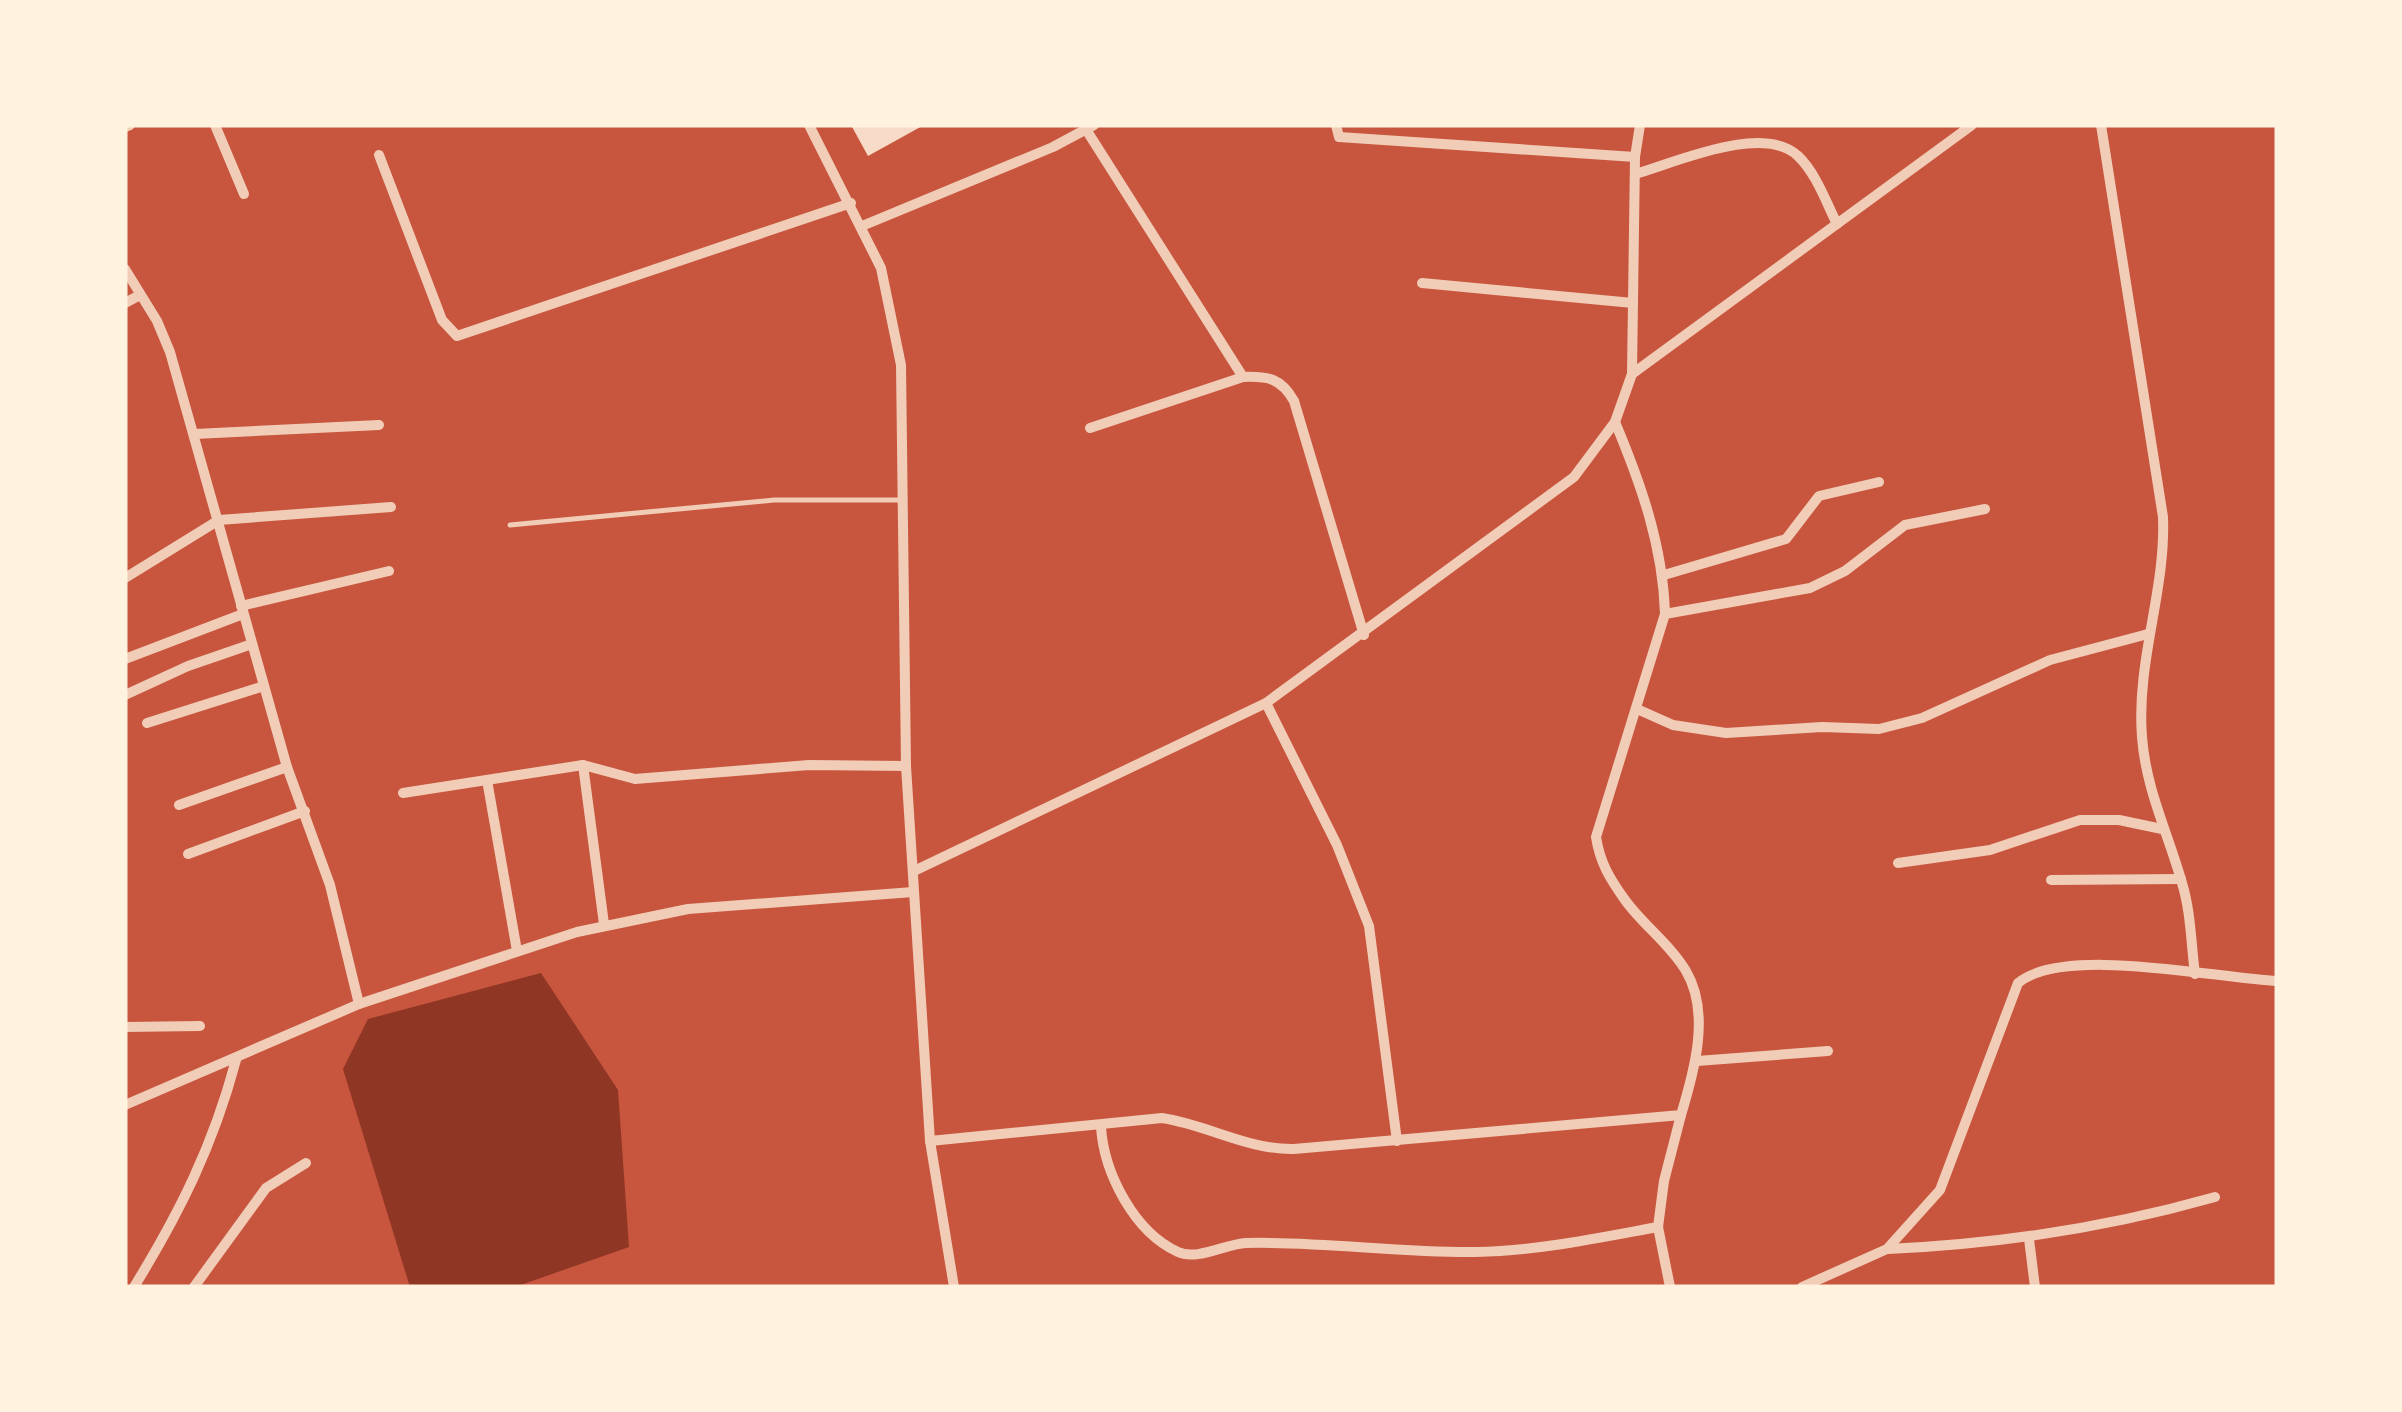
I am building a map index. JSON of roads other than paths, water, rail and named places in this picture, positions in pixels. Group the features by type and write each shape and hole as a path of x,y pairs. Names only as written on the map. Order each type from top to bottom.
{"street":[{"path":"215,125 244,194"},
{"path":"809,125 881,268 901,365 906,766 913,892 930,1141 954,1287"},
{"path":"1336,125 1339,137 1635,156"},
{"path":"914,871 1266,703 1364,635 1574,477 1614,422 1632,374 1635,156 1640,125"},
{"path":"1632,374 1972,125"},
{"path":"2101,125 2163,517 2165,557 2148,634 2142,738 2153,806 2181,879 2194,974"},
{"path":"862,226 1091,128 1243,377"},
{"path":"1635,174 1744,143 1774,143 1806,164 1837,224"},
{"path":"379,155 442,320 457,336 484,331 851,204"},
{"path":"125,269 170,352 287,767 330,885 360,1004"},
{"path":"1422,284 1633,304"},
{"path":"125,303 140,295"},
{"path":"1090,428 1243,377 1277,380 1294,401 1364,635"},
{"path":"1614,422 1645,498 1664,575 1665,614 1600,816 1598,854 1604,872 1638,918 1688,973 1697,1004 1696,1062 1664,1181 1658,1228 1670,1287"},
{"path":"195,434 379,425"},
{"path":"1664,575 1786,539 1801,525 1819,496 1878,482"},
{"path":"125,578 218,520 390,506"},
{"path":"1665,614 1810,588 1844,570 1905,525 1986,509"},
{"path":"125,659 242,610 389,571"},
{"path":"1637,708 1672,725 1726,734 1890,728 1922,718 2050,660 2148,634"},
{"path":"125,695 188,666 252,644"},
{"path":"147,724 264,686"},
{"path":"1266,703 1337,845 1369,926 1396,1141"},
{"path":"402,793 583,766 635,779 808,765 906,766"},
{"path":"583,766 604,924"},
{"path":"179,805 287,767"},
{"path":"487,780 517,951"},
{"path":"188,854 305,811"},
{"path":"1898,863 1990,850 2080,820 2119,820 2162,829"},
{"path":"2050,880 2181,879"},
{"path":"125,1105 360,1004 604,924 688,909 913,892"},
{"path":"1887,1249 1922,1214 1952,1166 2018,983 2047,967 2092,964 2277,981"},
{"path":"125,1027 200,1026"},
{"path":"1696,1062 1828,1051"},
{"path":"134,1287 174,1222 213,1142 236,1060"},
{"path":"930,1141 1162,1118 1272,1149 1681,1115"},
{"path":"1101,1127 1103,1156 1117,1188 1160,1237 1187,1255 1244,1244 1512,1251 1658,1228"},
{"path":"194,1287 266,1188 306,1163"},
{"path":"1802,1287 1887,1249 2028,1239 2134,1220 2215,1198"},
{"path":"2028,1239 2036,1287"}],"lane":[{"path":"510,525 774,500 903,500"}]}
